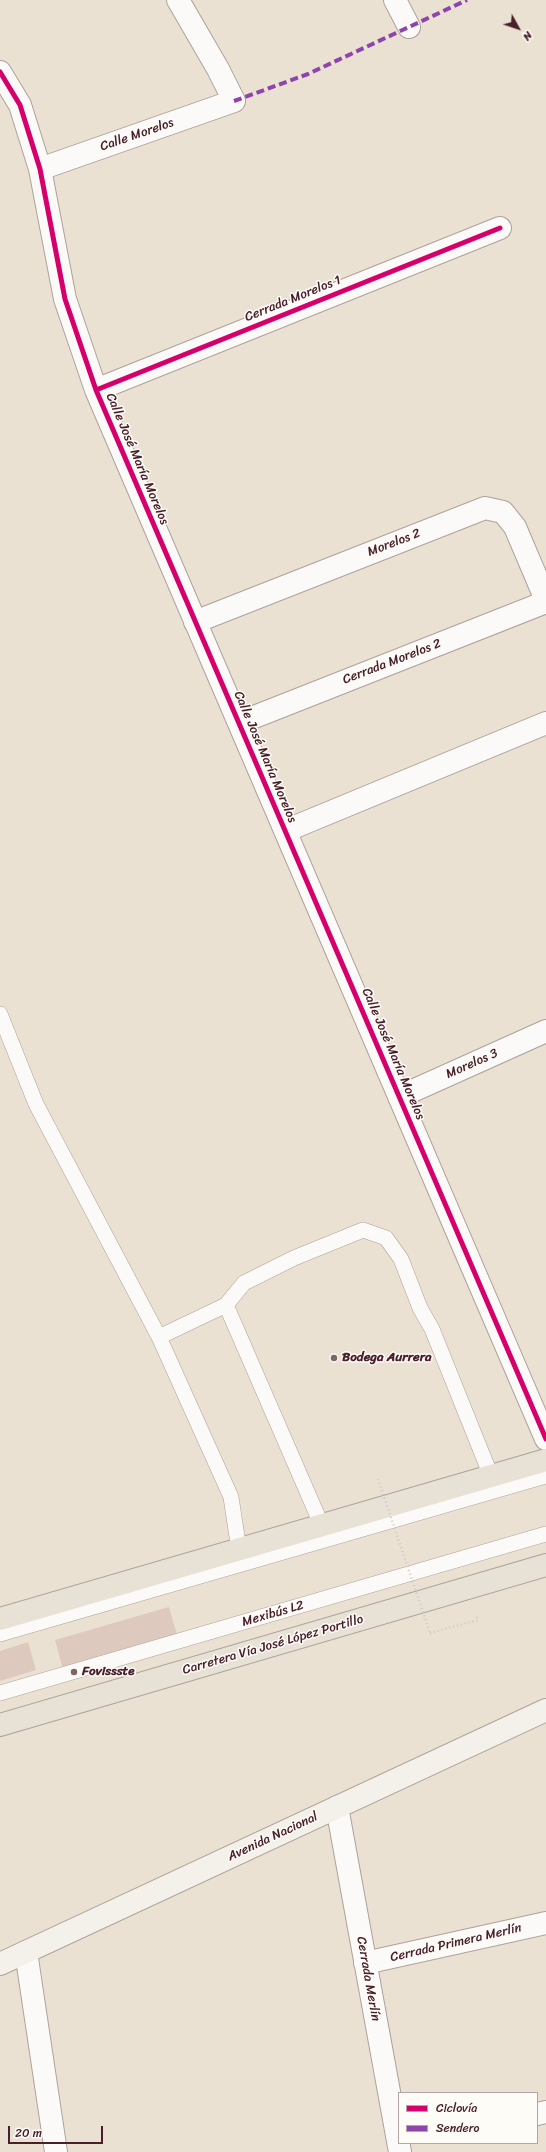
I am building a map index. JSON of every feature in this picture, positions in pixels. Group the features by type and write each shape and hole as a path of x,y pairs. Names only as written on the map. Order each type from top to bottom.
{"main road":[{"path":"0,1619 546,1460"},
{"name":"Carretera Vía José López Portillo","path":"0,1725 546,1565"},
{"name":"Avenida Nacional","path":"0,1964 546,1710"}],"street":[{"name":"Calle Morelos","path":"40,169 234,101 178,0"},
{"path":"395,0 409,27"},
{"name":"Calle José María Morelos","path":"0,72 20,105 40,169 65,299 96,390 546,1439"},
{"name":"Cerrada Morelos 1","path":"96,390 500,228"},
{"name":"Morelos 2","path":"195,622 485,508 503,512 514,527 546,601"},
{"name":"Cerrada Morelos 2","path":"239,723 546,601"},
{"path":"285,830 546,724"},
{"name":"Morelos 3","path":"399,1096 546,1031"},
{"name":"Cerrada Merlín","path":"337,1807 398,2140"},
{"name":"Cerrada Primera Merlín","path":"365,1963 546,1923"},
{"path":"26,1952 56,2152"}],"lane":[{"path":"0,1014 36,1104 159,1337 231,1497 240,1550"},
{"path":"159,1337 226,1305 244,1283 294,1258 362,1230 386,1238 401,1259 420,1308 432,1329 491,1476"},
{"path":"226,1305 322,1526"},
{"path":"0,1634 546,1476"},
{"name":"Mexibús L2","path":"0,1693 546,1534"}],"path":[{"path":"378,1479 430,1633 478,1620"}],"building":[{"path":"169,1607 177,1635 63,1669 55,1640"},
{"path":"28,1642 36,1670 0,1681 0,1651"}],"marked path":[{"path":"234,101 308,74 467,0"}],"cycle path":[{"path":"0,72 20,105 40,169 65,299 96,390 546,1439"},
{"path":"96,390 500,228"}],"place":[{"name":"Bodega Aurrera","path":"334,1358"},
{"name":"Fovissste","path":"74,1672"}]}
